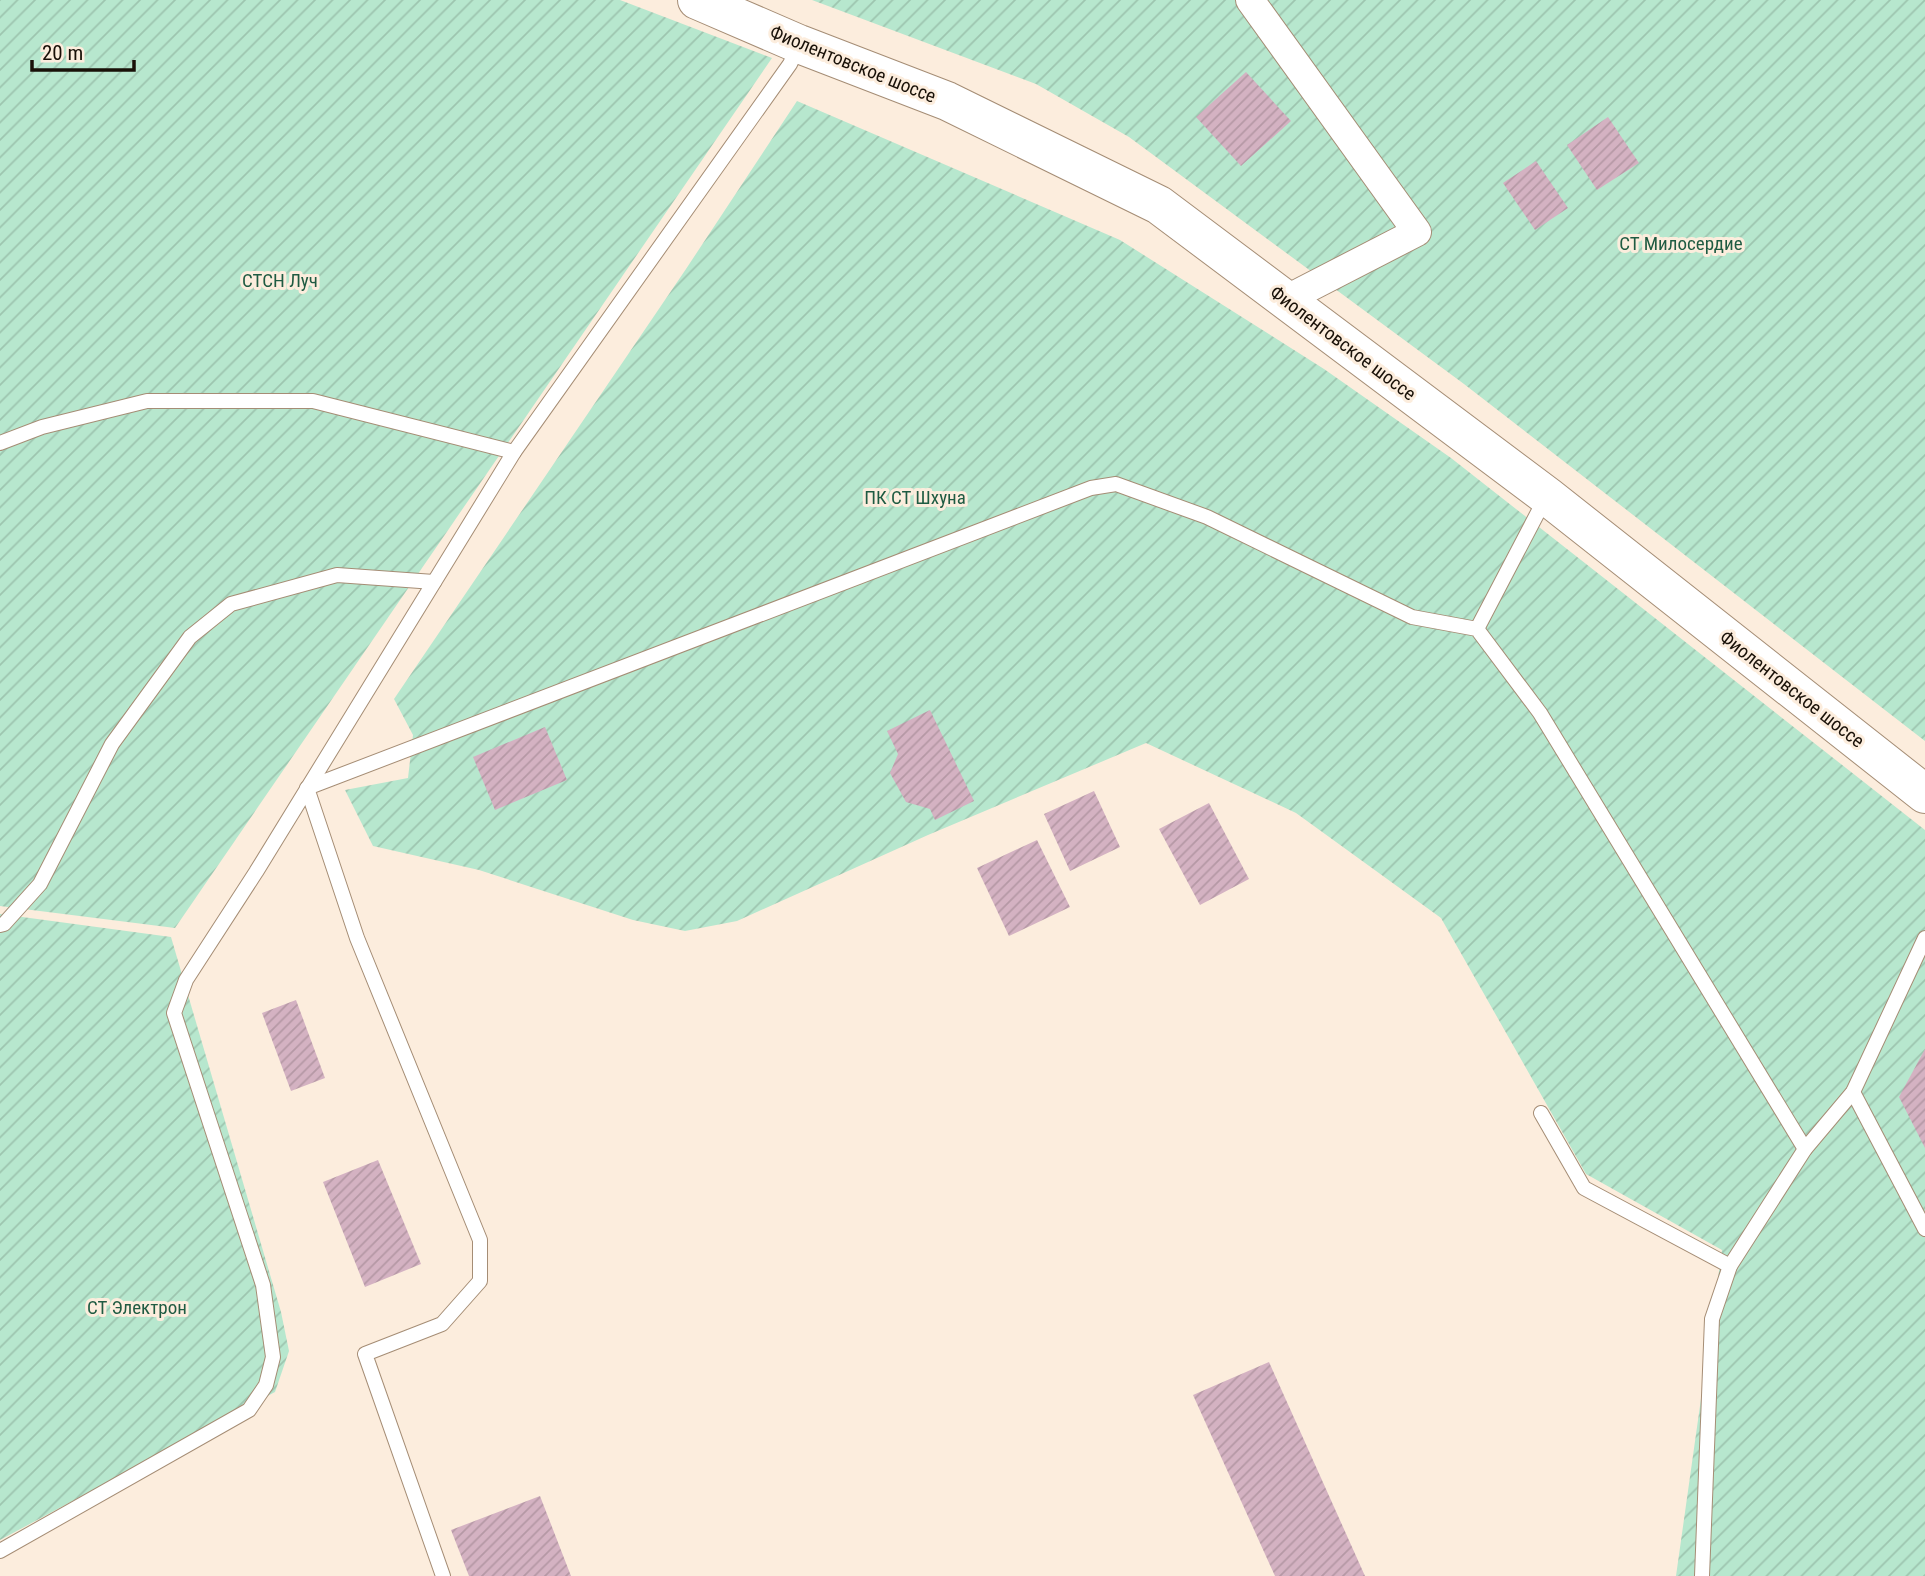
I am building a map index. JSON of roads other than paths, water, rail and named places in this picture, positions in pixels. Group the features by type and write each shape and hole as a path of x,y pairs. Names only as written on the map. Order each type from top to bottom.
{"main road":[{"name":"Фиолентовское шоссе","path":"697,0 799,44 947,101 1158,205 1547,496 1925,794"}],"street":[{"path":"1250,0 1417,232 1284,300"}],"lane":[{"path":"0,1551 249,1410 266,1385 273,1357 263,1285 174,1013 186,979 514,452 790,64 799,44"},
{"path":"0,443 42,427 146,401 313,401 514,452"},
{"path":"307,788 1091,488 1116,484 1207,517 1412,617 1478,629 1540,713 1805,1149"},
{"path":"1478,629 1547,496"},
{"path":"0,925 4,924 40,884 112,744 190,637 231,604 337,575 434,582"},
{"path":"307,788 357,938 480,1240 480,1281 442,1324 365,1354 443,1576"},
{"path":"1702,1576 1712,1319 1730,1266 1805,1149 1853,1092 1925,938"},
{"path":"1853,1092 1925,1228"},
{"path":"1541,1113 1584,1188 1730,1266"}],"park label":[{"name":"СТ Милосердие","path":"1681,243"},
{"name":"СТСН Луч","path":"280,280"},
{"name":"ПК СТ Шхуна","path":"915,497"},
{"name":"СТ Электрон","path":"137,1307"}]}
